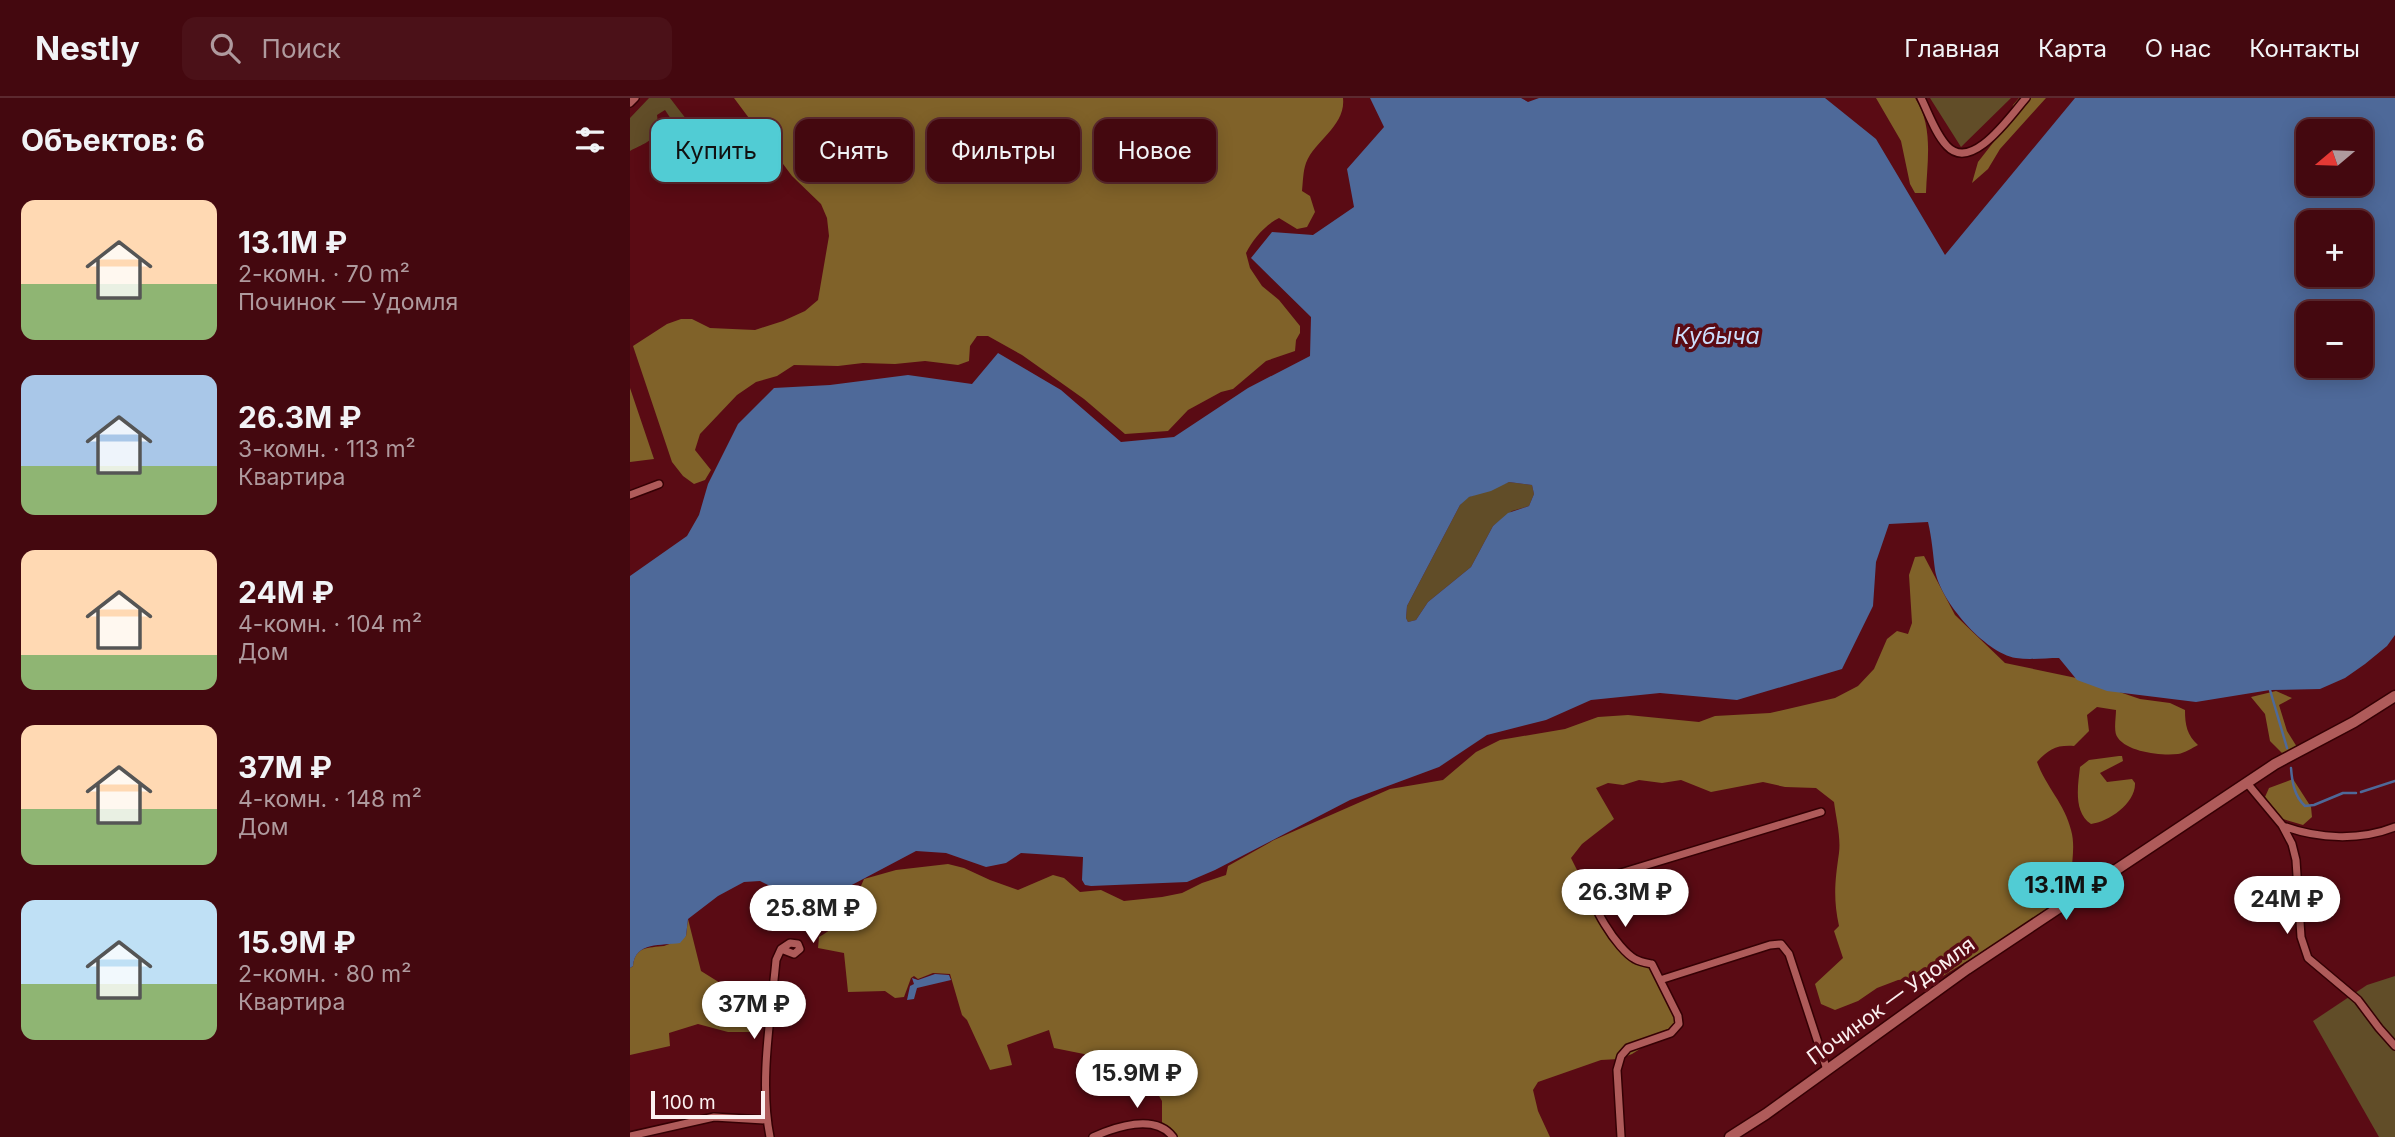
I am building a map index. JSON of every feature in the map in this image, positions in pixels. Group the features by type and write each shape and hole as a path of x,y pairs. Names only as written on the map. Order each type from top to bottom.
{"main road":[{"name":"Починок — Удомля","path":"1730,1137 1967,969 2275,764 2354,722 2395,696"}],"street":[{"path":"630,103 635,98"},
{"path":"1921,98 1941,139 1954,152 1961,153 1980,149 2026,98"},
{"path":"630,495 659,484"},
{"path":"2247,783 2282,825 2292,844 2296,860 2301,937 2306,955 2311,963 2358,1000 2395,1045"},
{"path":"1622,1137 1617,1070 1621,1056 1628,1048 1671,1033 1679,1024 1678,1016 1652,964 1636,959 1618,943 1589,890 1591,882 1821,812"},
{"path":"2282,825 2319,836 2373,835 2395,827"},
{"path":"1660,980 1770,945 1781,944 1789,954 1827,1070"},
{"path":"770,1137 766,1120 768,1045 776,960 781,949"},
{"path":"630,1136 714,1117 766,1120"},
{"path":"1093,1137 1143,1124 1162,1127 1172,1137"}],"shaded area":[{"path":"649,98 670,98 686,119 671,119 665,110 657,115 658,119 651,119 651,138 630,151 630,118"},
{"path":"734,98 1343,98 1340,117 1310,155 1305,166 1302,191 1310,196 1315,212 1307,227 1297,229 1279,218 1260,233 1246,253 1250,268 1262,286 1279,300 1300,326 1295,351 1266,361 1233,389 1221,392 1188,410 1168,431 1125,434 1084,399 1022,355 988,336 977,336 970,346 969,361 958,365 925,361 838,366 794,365 777,376 756,382 737,395 700,434 695,450 711,470 705,480 694,484 683,476 672,462 633,346 667,324 681,319 692,319 710,328 755,330 805,311 818,300 829,236 827,218 821,204 798,182 913,182 913,119 795,119 795,179 781,161 781,119 750,119"},
{"path":"1876,98 1915,98 1921,109 1928,144 1926,193 1915,193 1910,184 1901,141"},
{"path":"1930,98 2011,98 1961,147"},
{"path":"2019,98 2046,98 2000,149 1988,169 1972,183 1978,162 2010,121 2013,105"},
{"path":"630,388 654,459 630,462"},
{"path":"1509,482 1532,485 1534,494 1529,506 1512,511 1493,526 1471,567 1428,602 1416,620 1408,622 1407,606 1460,505 1466,498"},
{"path":"1924,556 1955,615 2005,663 2081,679 2140,699 2170,703 2185,710 2187,729 2198,745 2178,754 2154,754 2129,747 2116,736 2116,710 2097,707 2087,715 2089,731 2074,746 2053,749 2037,762 2071,830 2074,889 2015,931 1943,976 1898,980 1835,1010 1821,1004 1815,984 1843,958 1834,931 1839,926 1835,890 1839,834 1834,802 1816,788 1785,787 1763,782 1711,792 1681,780 1662,783 1639,780 1623,785 1608,783 1596,788 1614,819 1582,844 1571,858 1614,944 1627,959 1654,968 1677,1016 1676,1026 1632,1054 1619,1059 1601,1060 1538,1082 1533,1090 1538,1111 1550,1137 1177,1137 1162,1123 1162,1101 1144,1071 1133,1065 1109,1072 1084,1054 1054,1048 1049,1030 1007,1045 1012,1065 990,1070 967,1020 962,1015 950,974 933,973 918,979 914,976 904,997 895,998 885,991 848,992 844,953 818,948 819,937 835,926 846,912 864,879 896,870 948,864 1018,890 1053,875 1064,878 1080,892 1101,890 1124,901 1162,897 1182,893 1226,875 1228,866 1274,840 1390,789 1443,780 1476,752 1500,740 1565,729 1598,717 1628,715 1699,722 1715,716 1770,713 1835,698 1858,686 1874,669 1887,639 1897,631 1908,634 1912,623 1909,575 1915,557"},
{"path":"2276,691 2292,698 2279,705 2287,731 2297,747 2282,753 2270,741 2265,714 2251,697"},
{"path":"2122,756 2123,761 2100,773 2107,782 2132,779 2135,783 2131,798 2106,820 2091,824 2081,813 2079,805 2080,767 2089,760"},
{"path":"2293,779 2311,807 2312,817 2303,825 2283,819 2265,797 2269,788"},
{"path":"688,919 701,971 725,986 764,998 750,1032 728,1032 698,1024 669,1033 670,1046 630,1055 630,968 639,951 667,945 686,936"},
{"path":"2395,976 2395,1137 2379,1137 2313,1021 2367,985"}],"water":[{"name":"Кубыча","path":"1370,98 1521,98 1528,102 1539,98 1825,98 1876,139 1945,255 2075,98 2395,98 2395,635 2387,646 2365,664 2345,678 2320,689 2270,690 2196,702 2107,691 2077,680 2059,658 2016,658 1991,647 1966,624 1945,596 1935,570 1928,522 1889,524 1876,562 1873,606 1842,669 1737,700 1660,693 1591,700 1546,720 1487,735 1439,767 1350,800 1187,882 1091,886 1085,885 1082,880 1083,857 1021,853 1006,863 986,867 946,853 916,851 848,887 786,888 770,886 760,881 744,882 718,896 688,919 686,936 680,943 644,949 639,952 630,968 630,576 687,536 699,515 708,484 738,424 774,388 830,385 908,375 972,384 998,353 1061,390 1121,442 1174,437 1248,388 1310,356 1311,317 1251,258 1272,232 1313,235 1354,207 1347,169 1384,127","holes":["1509,482 1532,485 1534,494 1529,506 1508,513 1493,526 1471,567 1428,602 1416,620 1408,622 1407,606 1460,505 1469,497 1491,491"]},
{"path":"935,974 949,975 951,980 917,988 914,999 907,1000 910,986 914,984 912,978 918,980"}],"waterway":[{"path":"2270,690 2287,748"},
{"path":"2291,768 2296,793 2305,806 2343,793 2356,793"},
{"path":"2361,792 2395,781"}]}
